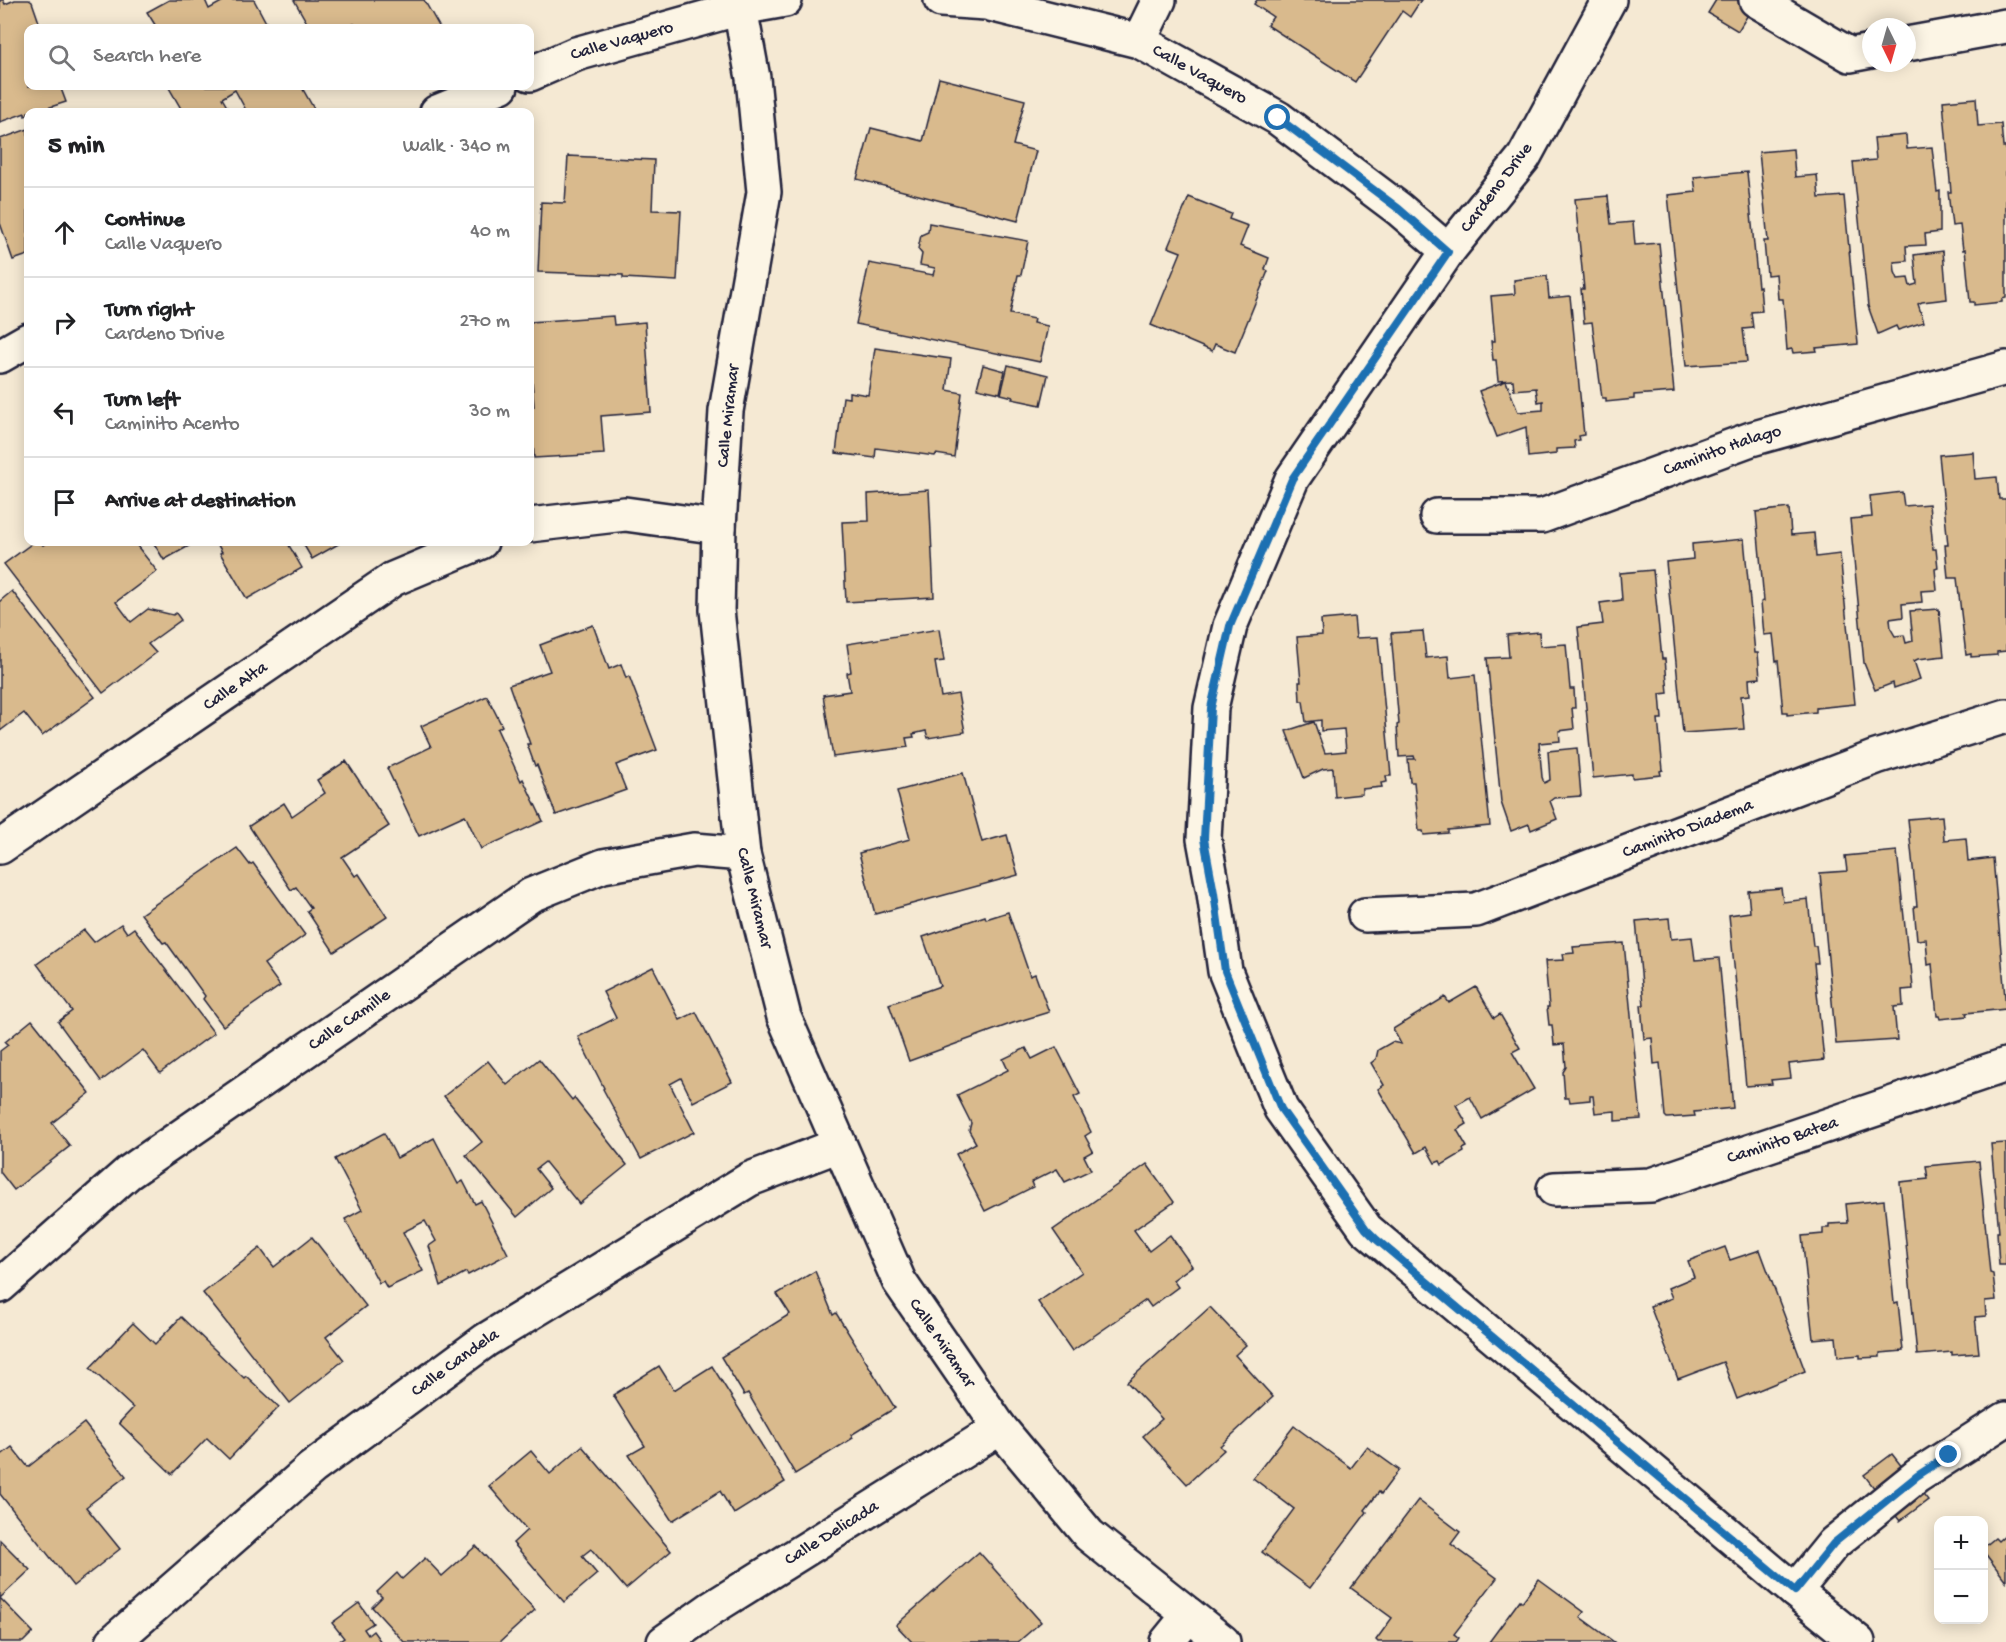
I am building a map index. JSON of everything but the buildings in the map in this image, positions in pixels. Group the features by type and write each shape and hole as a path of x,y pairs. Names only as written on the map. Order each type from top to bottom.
{"street":[{"name":"Calle Vaquero","path":"534,72 576,54 740,8 785,0"},
{"name":"Calle Vaquero","path":"941,0 986,3 1139,41 1278,118 1399,209 1448,252"},
{"path":"1139,41 1159,0"},
{"name":"Cardeno Drive","path":"1609,0 1524,157 1448,252 1292,479 1230,626 1211,708 1204,839 1225,971 1281,1109 1366,1229 1858,1642"},
{"path":"1756,0 1850,55 1862,53"},
{"name":"Calle Miramar","path":"740,8 753,78 764,192 726,411 717,610 743,854 784,1017 899,1281 1000,1428 1089,1535 1223,1642"},
{"path":"1916,42 2006,26"},
{"path":"447,108 491,90"},
{"path":"0,356 24,342"},
{"name":"Caminito Halago","path":"1437,516 1542,516 1751,439 2006,368"},
{"path":"534,525 625,514 719,527"},
{"name":"Calle Alta","path":"0,847 393,579 471,546"},
{"name":"Caminito Diadema","path":"1365,915 1476,910 1876,757 2006,716"},
{"name":"Calle Camille","path":"0,1286 128,1173 531,895 603,866 694,850 743,854"},
{"name":"Caminito Batea","path":"1554,1189 1651,1185 2006,1065"},
{"name":"Calle Candela","path":"113,1642 312,1468 486,1340 750,1179 839,1145"},
{"path":"1795,1591 1834,1543 1917,1476 2006,1419"},
{"name":"Calle Delicada","path":"664,1642 712,1608 1000,1428"},
{"path":"1167,1642 1189,1616"}],"route":[{"path":"1278,118 1399,209 1448,252 1292,479 1230,626 1211,708 1204,839 1225,971 1281,1109 1366,1229 1376,1239 1795,1591 1834,1543 1917,1476 1949,1455"}]}
